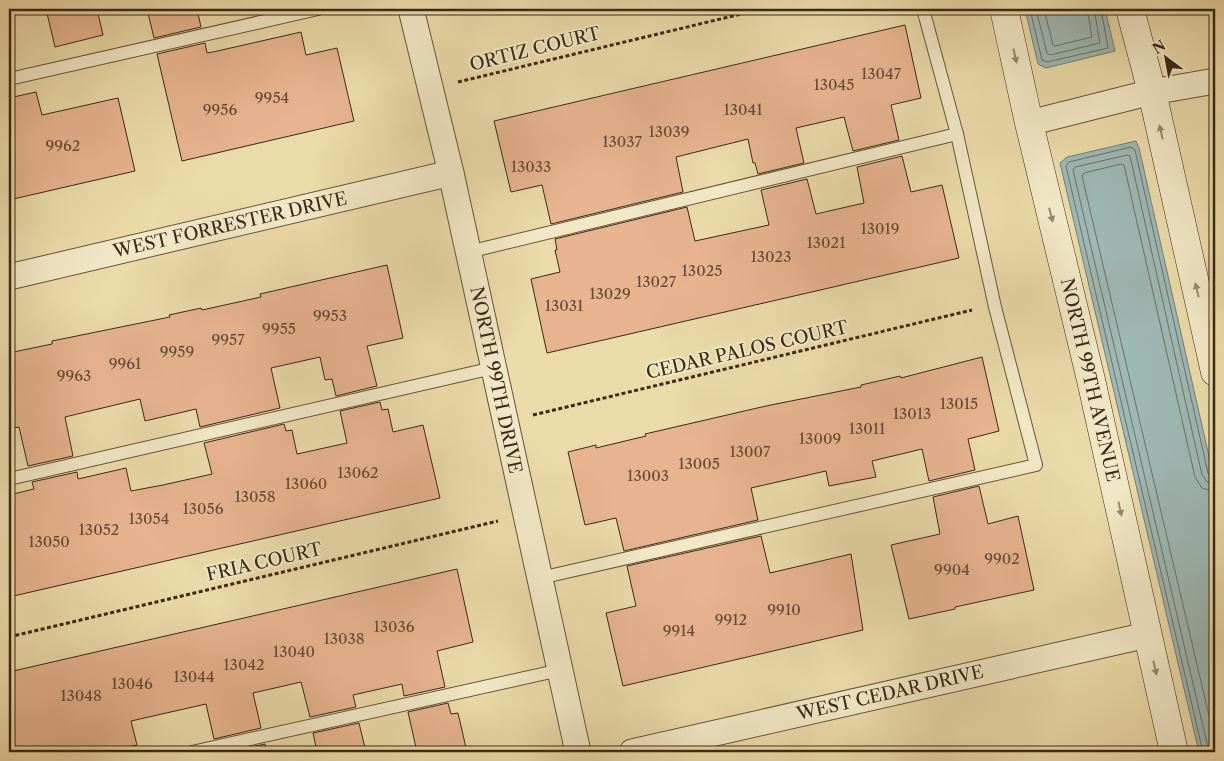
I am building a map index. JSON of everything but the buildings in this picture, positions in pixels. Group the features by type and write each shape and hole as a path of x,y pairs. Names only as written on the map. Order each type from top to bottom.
{"main road":[{"name":"NORTH 99TH AVENUE","path":"1004,9 1029,123 1091,380 1174,752"},
{"path":"1130,9 1152,92 1215,372"}],"street":[{"name":"NORTH 99TH DRIVE","path":"411,9 451,173 578,752"},
{"path":"1029,123 1152,92 1215,81"},
{"name":"WEST FORRESTER DRIVE","path":"9,277 451,173"},
{"name":"WEST CEDAR DRIVE","path":"632,752 1147,635"}],"lane":[{"path":"9,79 318,9"},
{"path":"540,578 1036,465 995,305 957,134 923,9"},
{"path":"468,252 957,134"},
{"path":"9,479 494,368"},
{"path":"192,752 560,670"}],"path":[{"name":"ORTIZ COURT","path":"430,89 762,9"},
{"name":"CEDAR PALOS COURT","path":"506,422 995,305"},
{"name":"FRIA COURT","path":"9,636 526,515"}],"water":[{"path":"1025,9 1105,9 1115,51 1046,68 1038,64"},
{"path":"1136,141 1215,483 1215,752 1199,752 1060,163 1067,157"}]}
